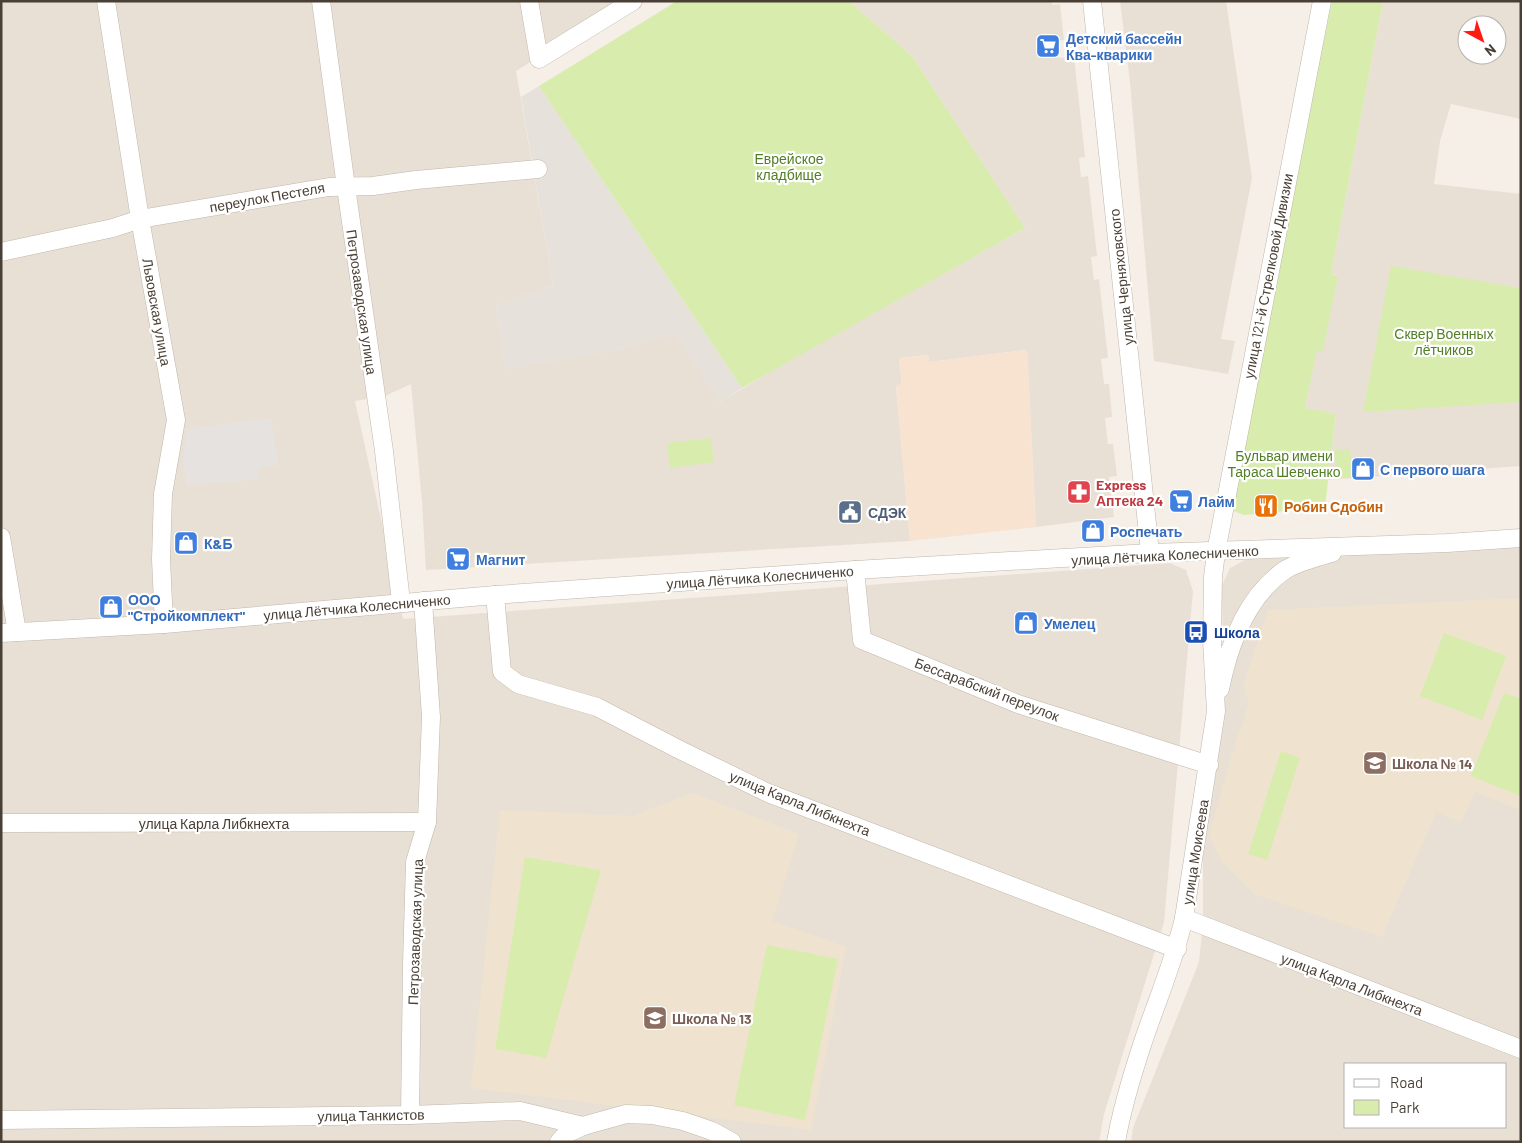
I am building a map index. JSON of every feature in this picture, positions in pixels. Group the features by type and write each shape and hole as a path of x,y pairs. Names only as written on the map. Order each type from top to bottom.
{"street":[{"name":"Львовская улица","path":"106,1 140,219 176,420 163,494 161,559 164,624"},
{"name":"Петрозаводская улица","path":"321,1 384,451 401,602"},
{"path":"528,1 539,59 633,1"},
{"name":"улица Черняховского","path":"1092,1 1150,553"},
{"name":"улица 121-й Стрелковой Дивизии","path":"1216,552 1322,1"},
{"name":"переулок Пестеля","path":"1,252 113,228 140,219 329,187 373,186 416,180 538,169"},
{"path":"1,537 9,633"},
{"name":"улица Лётчика Колесниченко","path":"9,633 164,624 401,602 423,602 494,595 855,570 1150,553 1447,543 1521,538"},
{"path":"1216,711 1225,667 1236,633 1247,612 1265,588 1287,569 1354,546"},
{"name":"улица Моисеева","path":"1116,1142 1121,1115 1143,1041 1177,949 1184,918 1216,711 1212,640 1213,577 1216,552"},
{"name":"Бессарабский переулок","path":"855,570 862,640 1018,704 1209,764"},
{"name":"улица Карла Либкнехта","path":"494,595 502,672 518,684 597,708 768,793 1177,949"},
{"name":"Петрозаводская улица","path":"410,1115 415,862 427,822 431,717 423,602"},
{"name":"улица Карла Либкнехта","path":"1,823 427,822"},
{"name":"улица Карла Либкнехта","path":"1184,918 1521,1049"},
{"name":"улица Танкистов","path":"1,1120 410,1115 520,1110 583,1126 626,1114 652,1115 683,1120 712,1131 732,1142"},
{"path":"559,1142 566,1134 583,1126"}],"shaded area":[{"path":"1,1 629,1 516,71 553,285 496,306 505,369 616,350 675,334 720,402 783,364 1025,228 912,56 849,1 1052,1 1052,5 1060,4 1064,40 1057,41 1059,58 1074,57 1085,157 1079,158 1081,177 1088,176 1097,256 1091,257 1094,280 1099,279 1108,358 1101,359 1104,384 1109,384 1112,417 1105,418 1108,444 1113,444 1117,476 1109,477 1114,517 1036,527 1027,350 929,362 928,355 899,358 902,385 896,386 910,541 426,570 411,384 385,396 355,401 403,619 1170,563 1186,570 1193,591 1164,922 1104,1114 1099,1142 1,1142"},
{"path":"1120,1 1226,1 1252,178 1221,339 1235,341 1228,374 1154,361 1130,82"},
{"path":"1383,1 1521,1 1521,119 1451,104 1440,141 1434,184 1521,194 1521,466 1328,480 1336,415 1305,408 1317,349 1323,350 1337,275 1331,274"},
{"path":"539,86 742,388 720,402 675,335 616,350 505,370 496,306 553,285 521,97"},
{"path":"1027,350 1036,527 910,541 896,385 902,384 899,358 928,355 929,362"},
{"path":"271,418 278,465 257,468 259,479 187,485 183,461 187,429"},
{"path":"1521,544 1521,1142 1131,1142 1133,1128 1199,962 1203,924 1203,845 1226,694 1221,588 1230,568 1249,558"},
{"name":"Школа № 14","path":"1521,598 1521,810 1475,792 1461,822 1436,812 1382,937 1256,895 1222,862 1209,835 1249,702 1243,686 1268,610"},
{"name":"Школа № 13","path":"693,793 799,834 772,921 846,947 811,1130 471,1088 500,810 632,816"}],"green space":[{"name":"Еврейское кладбище","path":"677,1 849,1 912,56 1025,228 742,388 539,86"},
{"name":"Бульвар имени Тараса Шевченко","path":"1332,1 1383,1 1331,274 1338,276 1323,351 1317,350 1305,408 1336,414 1325,507 1244,515 1234,511 1230,500"},
{"name":"Сквер Военных лётчиков","path":"1391,266 1521,288 1521,402 1363,412"},
{"path":"711,438 714,462 670,468 667,443"},
{"path":"1350,449 1352,477 1336,478 1334,450"},
{"path":"1444,633 1506,656 1482,720 1420,696"},
{"path":"1504,693 1521,699 1521,796 1471,776"},
{"path":"1281,751 1300,758 1267,860 1248,854"},
{"path":"525,857 601,870 546,1058 495,1049"},
{"path":"767,945 838,959 805,1120 734,1105"}],"place":[{"name":"Детский бассейн Ква-кварики","path":"1048,46"},
{"name":"С первого шага","path":"1363,469"},
{"name":"Express Аптека 24","path":"1079,492"},
{"name":"Лайм","path":"1181,501"},
{"name":"Робин Сдобин","path":"1266,506"},
{"name":"СДЭК","path":"850,512"},
{"name":"Роспечать","path":"1093,531"},
{"name":"К&Б","path":"186,543"},
{"name":"Магнит","path":"458,559"},
{"name":"ООО \"Стройкомплект\"","path":"111,607"},
{"name":"Умелец","path":"1026,623"},
{"name":"Школа","path":"1196,632"},
{"name":"Школа № 14","path":"1375,763"},
{"name":"Школа № 13","path":"655,1018"}]}
